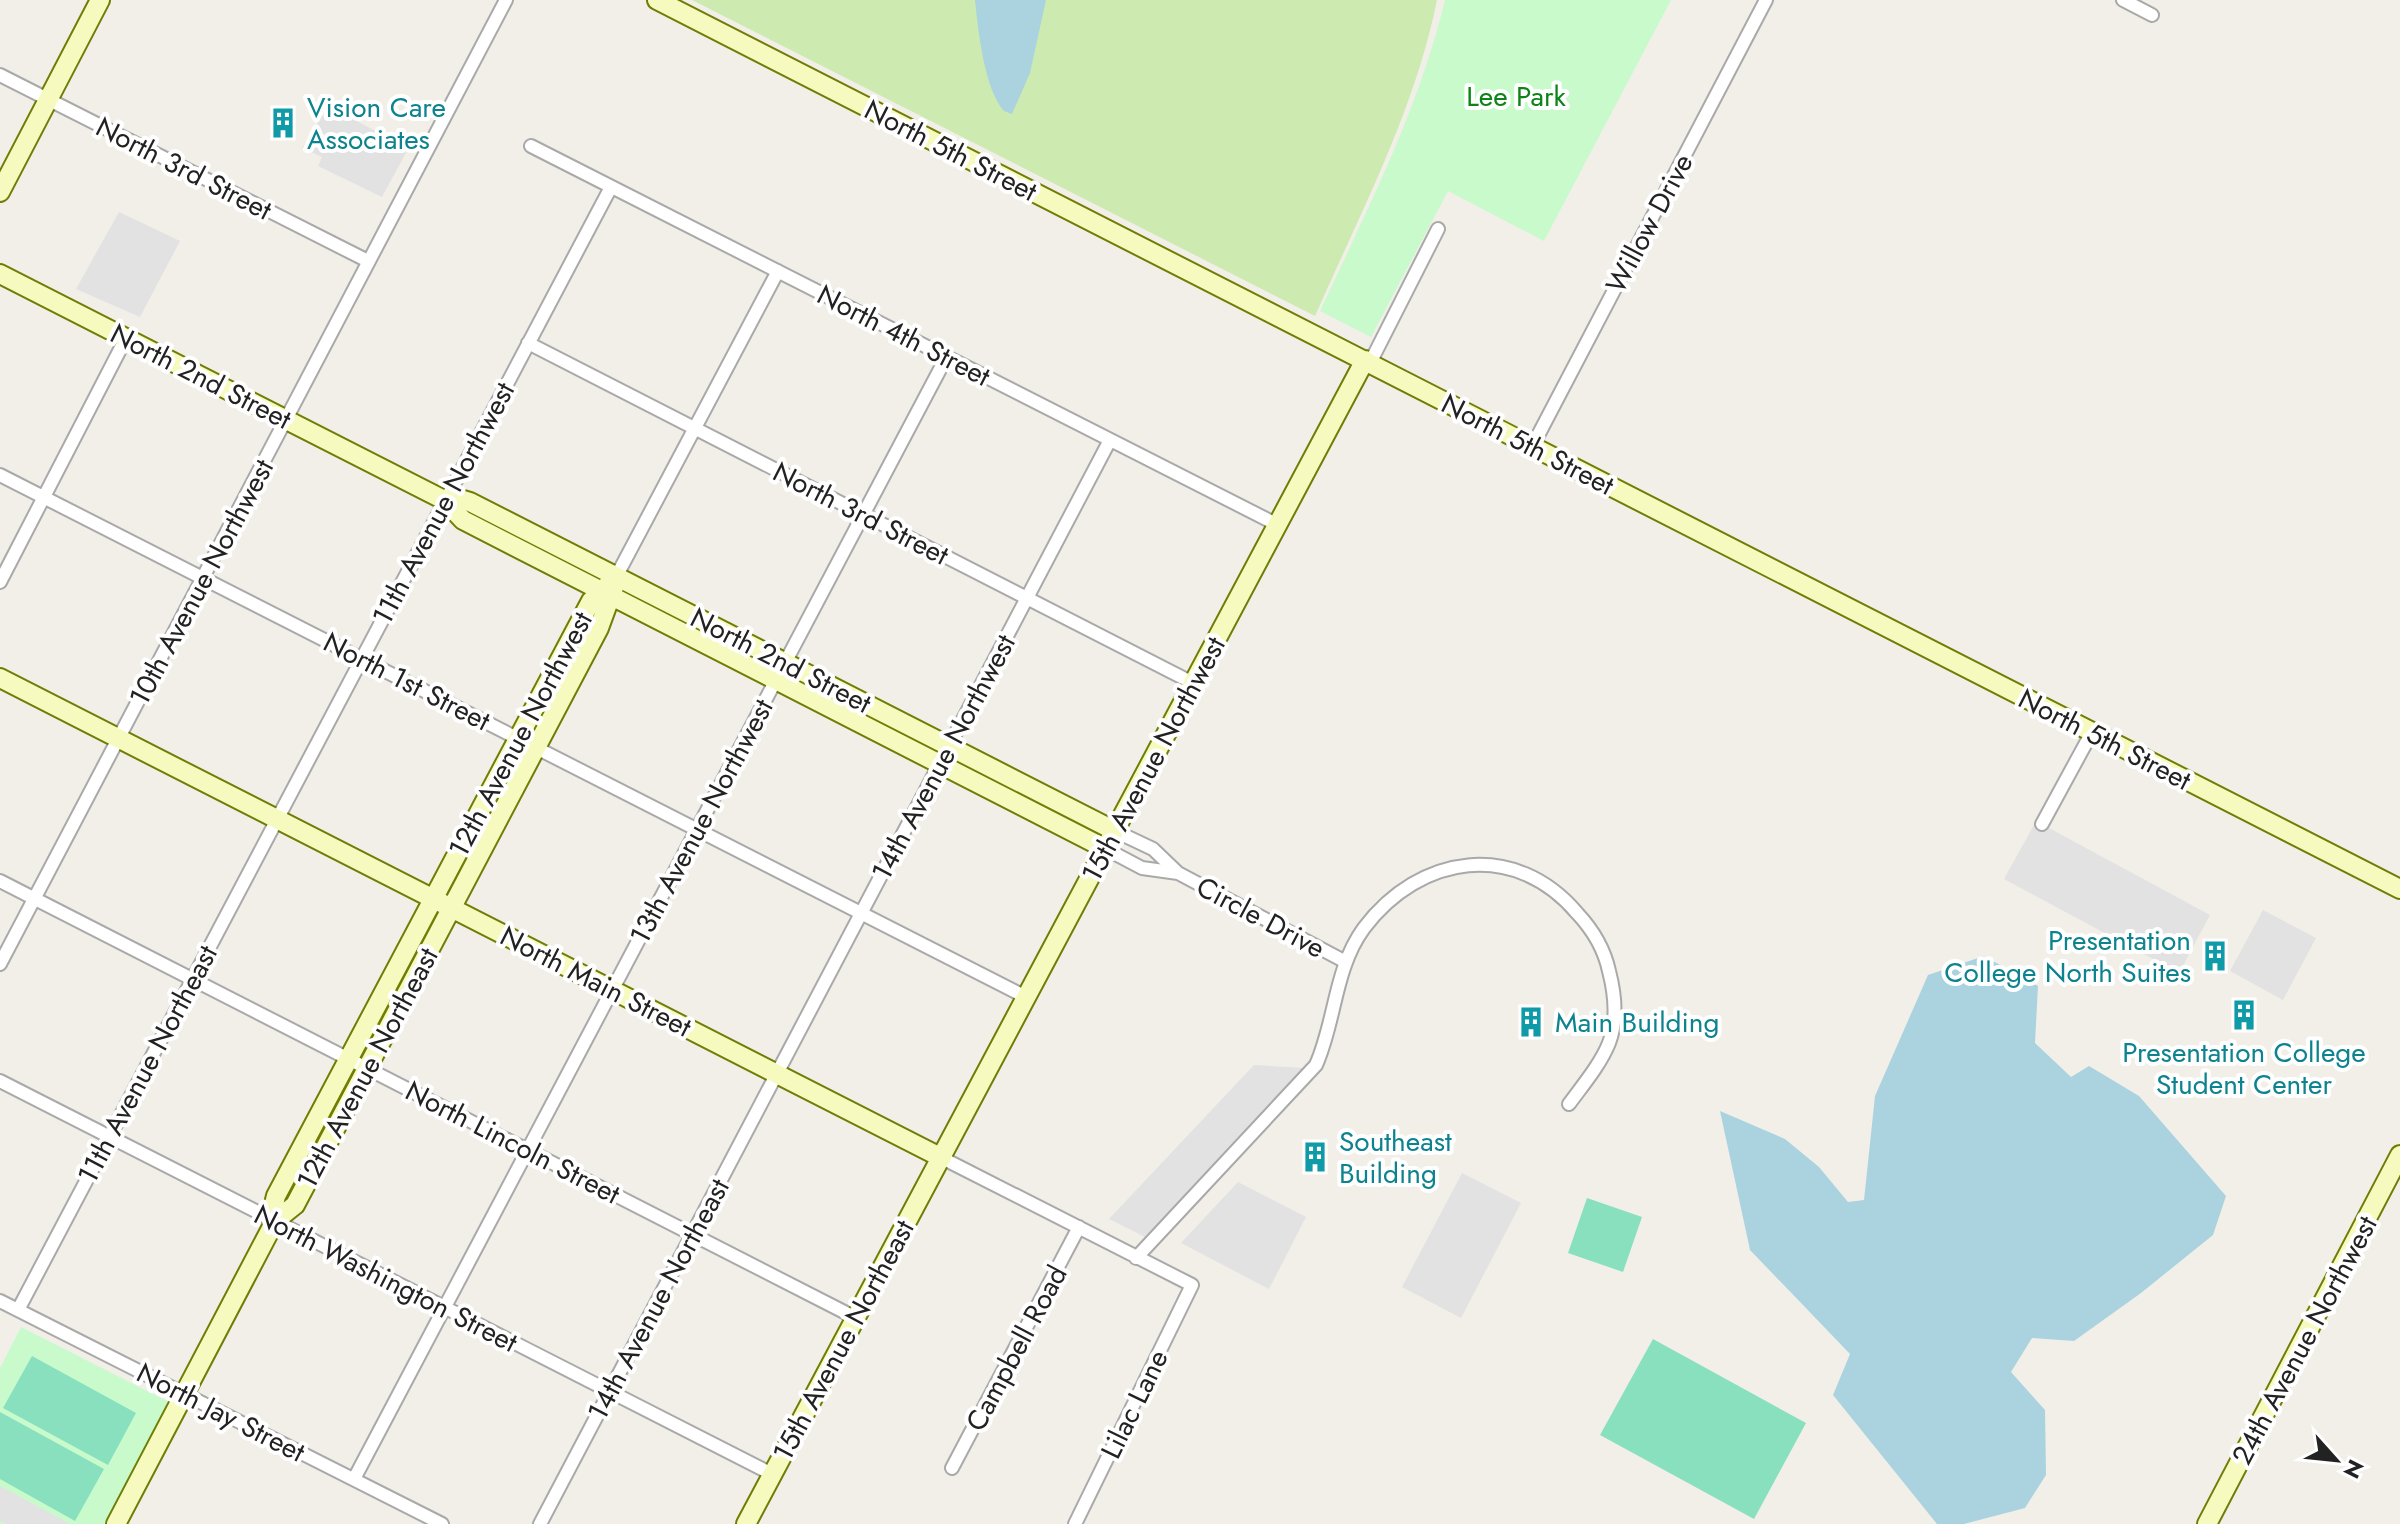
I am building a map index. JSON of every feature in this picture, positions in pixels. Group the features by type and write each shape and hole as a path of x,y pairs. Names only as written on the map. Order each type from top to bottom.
{"street":[{"path":"0,192 100,0"},
{"name":"10th Avenue Northwest","path":"0,964 506,0"},
{"name":"North 5th Street","path":"657,0 2400,889"},
{"name":"Willow Drive","path":"1532,447 1766,0"},
{"path":"2123,0 2152,15"},
{"name":"North 3rd Street","path":"0,75 368,261"},
{"name":"North 4th Street","path":"531,146 1278,525"},
{"name":"11th Avenue Northwest","path":"277,819 611,187"},
{"name":"15th Avenue Northwest","path":"942,1158 1438,229"},
{"name":"12th Avenue Northwest","path":"433,898 518,737 616,577 778,271"},
{"name":"North 2nd Street","path":"0,274 444,500 452,513 463,520 604,594 1106,849"},
{"path":"0,582 126,338"},
{"name":"North 3rd Street","path":"528,343 1193,683"},
{"name":"13th Avenue Northwest","path":"354,1479 947,356"},
{"name":"14th Avenue Northwest","path":"776,1073 1110,440"},
{"name":"North 1st Street","path":"0,475 1028,998"},
{"name":"North 2nd Street","path":"444,500 457,498 470,502 1115,831"},
{"name":"12th Avenue Northwest","path":"451,908 537,747 604,594"},
{"name":"North Main Street","path":"0,678 1192,1285"},
{"path":"2042,824 2092,732"},
{"name":"11th Avenue Northeast","path":"18,1310 277,819"},
{"name":"Circle Drive","path":"1115,831 1153,849 1178,873 1344,961"},
{"name":"Circle Drive","path":"1106,849 1142,868 1178,873"},
{"name":"Circle Drive","path":"1136,1258 1316,1065 1344,961 1365,928 1386,904 1427,877 1487,864 1521,869 1539,877 1589,926 1600,942 1613,986 1614,1024 1609,1042 1569,1104"},
{"name":"North Lincoln Street","path":"0,881 854,1317"},
{"name":"12th Avenue Northeast","path":"275,1221 273,1208 276,1196 433,898"},
{"name":"12th Avenue Northeast","path":"116,1524 275,1221 295,1205 451,908"},
{"name":"14th Avenue Northeast","path":"540,1524 776,1073"},
{"name":"North Washington Street","path":"0,1081 772,1474"},
{"name":"24th Avenue Northwest","path":"2207,1524 2400,1155"},
{"name":"15th Avenue Northeast","path":"746,1524 854,1317 942,1158"},
{"name":"Campbell Road","path":"952,1468 1079,1227"},
{"name":"Lilac Lane","path":"1075,1524 1192,1285"},
{"name":"North Jay Street","path":"0,1301 442,1524"}],"green space":[{"path":"692,0 1437,0 1401,121 1315,316"},
{"name":"Lee Park","path":"1445,0 1671,0 1544,241 1448,191 1371,337 1320,311 1374,197 1406,120"},
{"path":"1587,1198 1642,1217 1623,1272 1568,1253"},
{"path":"21,1327 169,1402 104,1524 0,1524 0,1368"},
{"path":"1653,1339 1806,1423 1754,1519 1600,1435"},
{"path":"32,1356 136,1413 108,1465 3,1408"},
{"path":"0,1412 104,1469 75,1521 0,1479"}],"shaded area":[{"path":"335,109 408,149 382,197 318,166 322,157 302,148 322,116 330,119"},
{"path":"119,212 180,241 140,317 76,289"},
{"path":"2036,821 2210,915 2179,973 2004,879"},
{"path":"2263,910 2316,938 2283,1000 2230,971"},
{"path":"1254,1065 1303,1068 1145,1237 1109,1219"},
{"path":"1462,1173 1521,1203 1461,1318 1402,1287"},
{"path":"1238,1182 1306,1217 1269,1289 1181,1243"},
{"path":"0,1486 70,1524 5,1524 0,1521"}],"water":[{"path":"975,0 1046,0 1030,73 1012,114 1004,111 991,88 983,58"},
{"path":"1984,956 2038,986 2035,1043 2071,1077 2089,1066 2139,1096 2226,1196 2213,1235 2141,1293 2074,1341 2032,1338 2011,1372 2045,1410 2046,1475 2025,1508 1964,1524 1937,1524 1833,1395 1850,1354 1750,1250 1720,1111 1785,1139 1819,1167 1848,1202 1864,1200 1875,1096 1928,975"}],"place":[{"name":"Vision Care Associates","path":"283,123"},
{"name":"Presentation College North Suites","path":"2215,956"},
{"name":"Presentation College Student Center","path":"2244,1015"},
{"name":"Main Building","path":"1531,1022"},
{"name":"Southeast Building","path":"1315,1157"}]}
